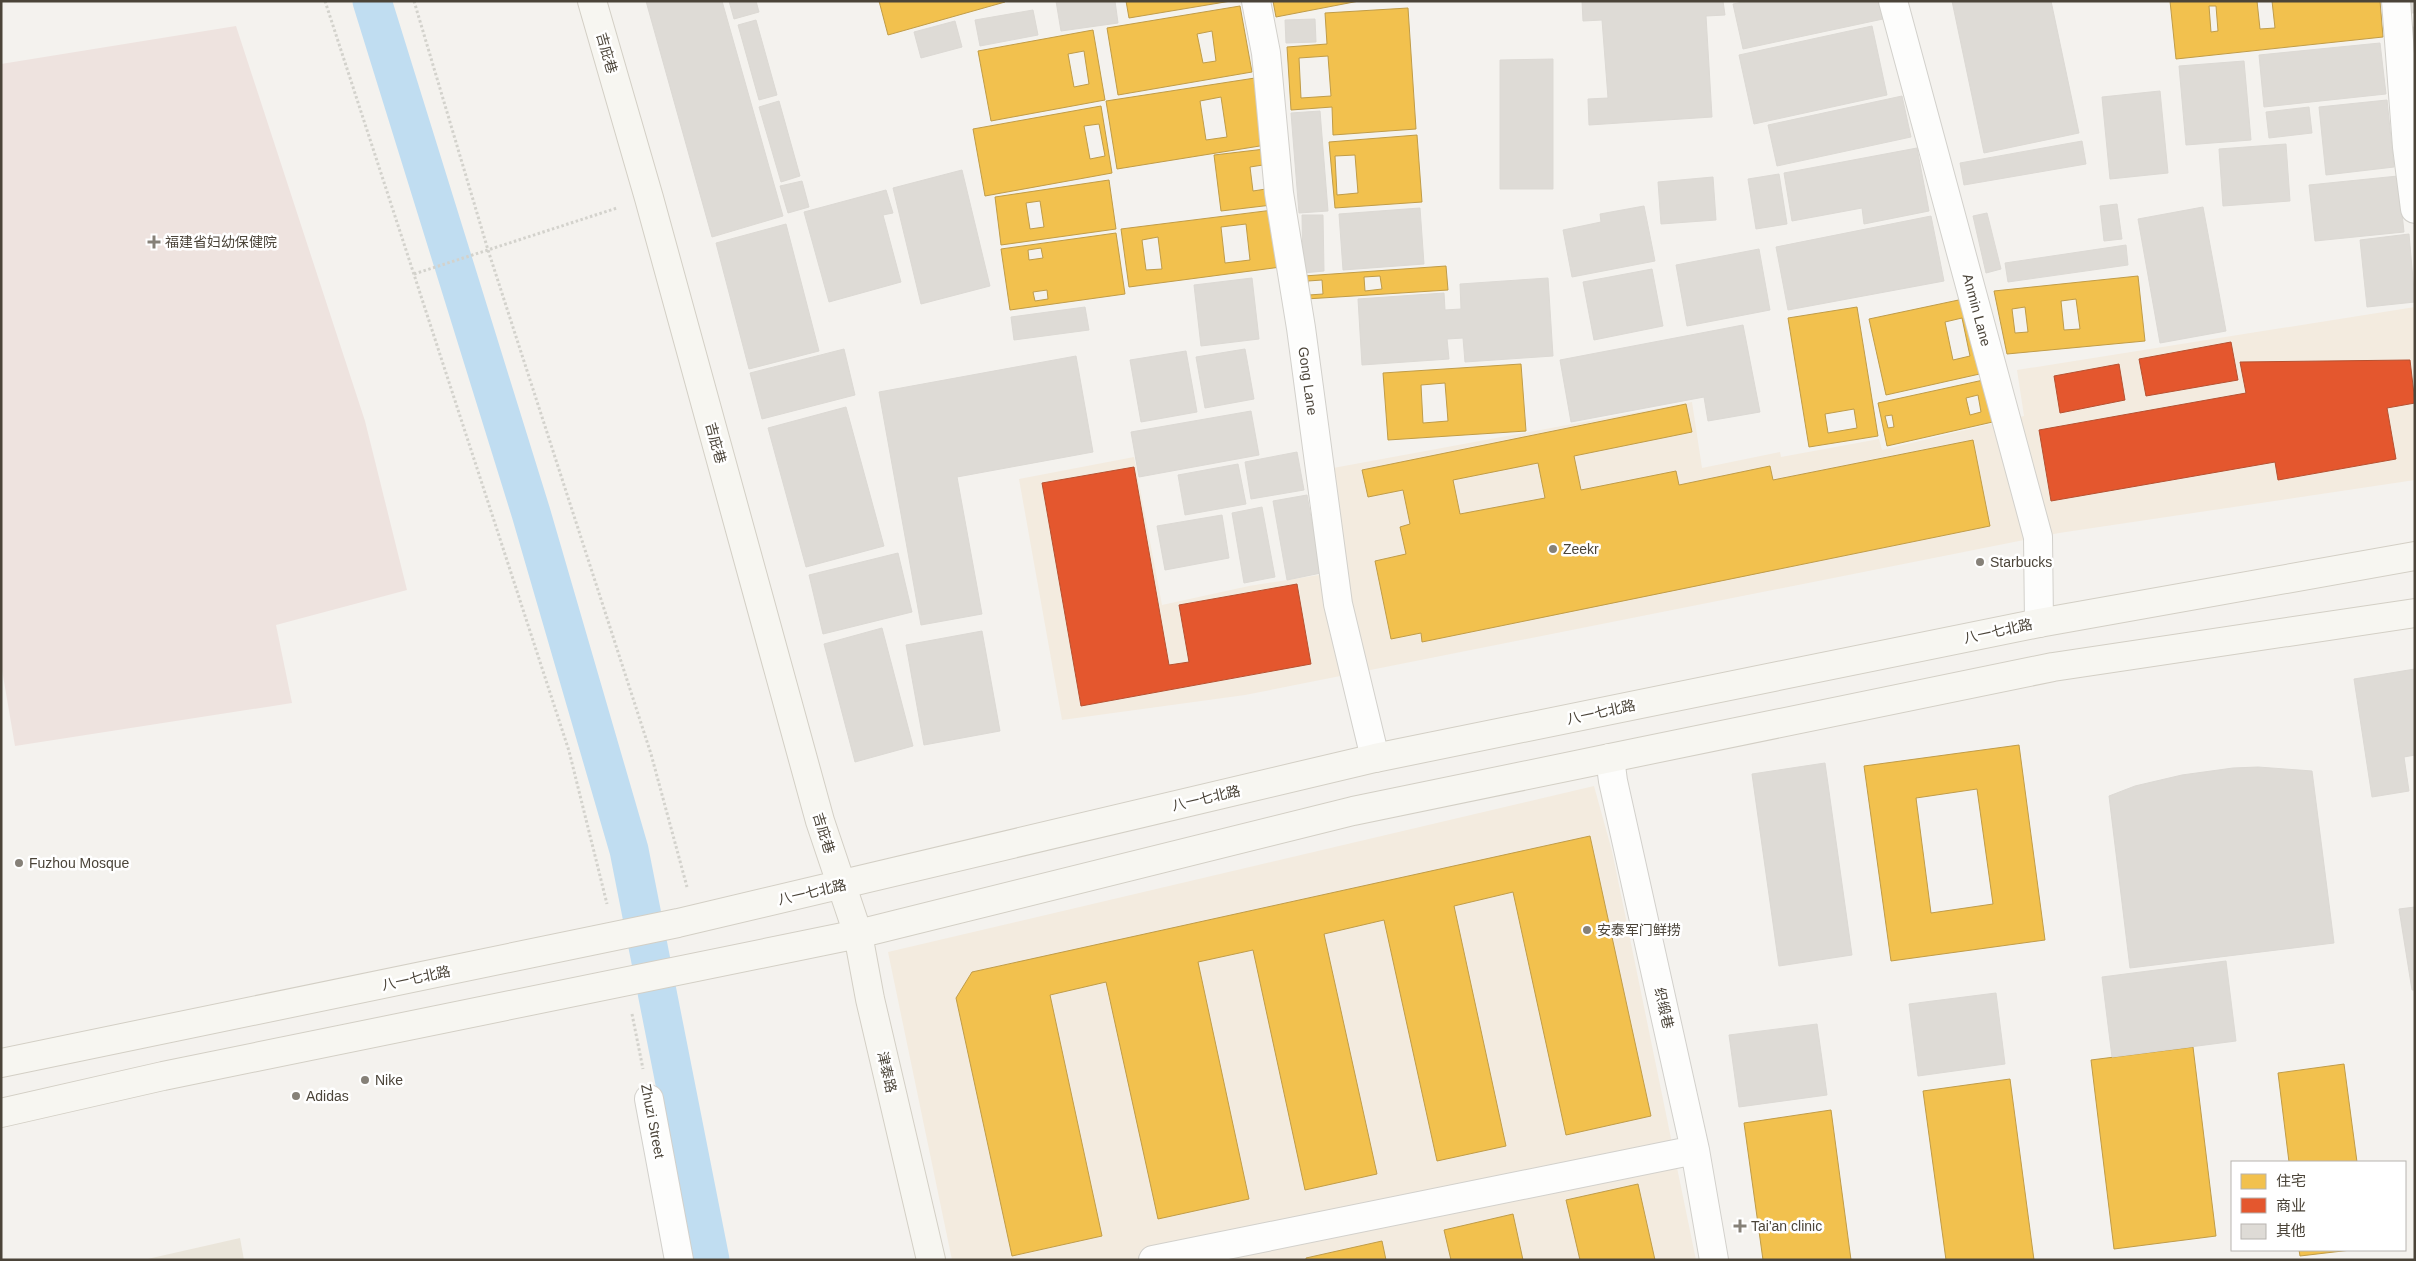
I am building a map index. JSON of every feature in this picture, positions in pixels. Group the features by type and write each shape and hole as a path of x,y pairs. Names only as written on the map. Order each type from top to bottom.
{"main road":[{"name":"吉庇巷","path":"592,1 649,198 820,821 841,885"},
{"name":"八一七北路","path":"1,1063 695,919 1376,758 2039,623 2415,556"},
{"path":"1,1113 163,1076 858,934 1353,811 2053,667 2415,613"},
{"name":"津泰路","path":"841,885 858,934 870,999 931,1260"}],"street":[{"name":"Gong Lane","path":"1256,1 1266,53 1279,193 1301,328 1338,604 1376,758"},
{"name":"Anmin Lane","path":"1893,1 2038,537 2039,623"},
{"path":"2396,1 2406,138 2415,209"},
{"name":"织缎巷","path":"1610,758 1613,781 1695,1150 1714,1260"},
{"name":"Zhuzi Street","path":"649,1099 679,1260"},
{"path":"1153,1260 1695,1150"}],"path":[{"path":"326,1 569,751 615,936"},
{"path":"414,1 488,250 651,754 695,919"},
{"path":"414,274 649,198"},
{"name":"Zhuzi Street","path":"625,982 649,1099"}],"shaded area":[{"name":"福建省妇幼保健院","path":"236,26 365,421 407,590 276,625 292,703 15,746 1,664 1,64"},
{"path":"2415,307 2415,480 2059,533 1245,695 1062,720 1019,479 1134,457 1162,605 1249,586 1325,574 1306,473 1692,402 1702,468 1780,452 1781,457 1879,439 1882,450 2024,416 2017,370"},
{"path":"1594,786 1612,851 1696,1260 952,1260 888,952"},
{"path":"240,1238 244,1260 143,1260"}],"building: 住宅":[{"path":"879,1 1005,1 1005,2 888,35"},
{"path":"1126,1 1231,1 1129,18"},
{"path":"1273,1 1359,1 1276,17"},
{"path":"2170,1 2257,1 2260,29 2275,28 2272,1 2380,1 2383,37 2176,59","holes":["2209,6 2216,6 2218,31 2211,32"]},
{"path":"1240,6 1252,72 1118,95 1107,28","holes":["1212,31 1216,61 1203,63 1197,34"]},
{"path":"1408,8 1416,129 1333,135 1332,107 1291,110 1287,47 1327,44 1325,13","holes":["1328,56 1331,96 1301,98 1299,58"]},
{"path":"1093,30 1105,100 991,121 978,51","holes":["1084,51 1089,84 1074,87 1068,54"]},
{"path":"1255,78 1266,145 1117,169 1106,101","holes":["1221,97 1227,137 1206,140 1200,101"]},
{"path":"1101,106 1112,173 985,196 973,129","holes":["1099,124 1105,156 1090,159 1084,126"]},
{"path":"1417,135 1422,202 1335,208 1329,142","holes":["1355,155 1358,193 1337,195 1335,156"]},
{"path":"1265,149 1272,205 1221,211 1214,155","holes":["1263,165 1266,189 1253,191 1250,167"]},
{"path":"1109,180 1116,229 1001,245 995,197","holes":["1040,201 1044,227 1030,229 1026,203"]},
{"path":"1273,210 1281,267 1129,287 1121,229","holes":["1246,224 1250,260 1225,263 1221,227","1158,237 1162,269 1146,270 1142,240"]},
{"path":"1116,233 1125,294 1010,310 1001,249","holes":["1041,248 1043,258 1029,260 1028,250","1047,290 1048,299 1035,301 1033,292"]},
{"path":"1446,266 1448,290 1306,299 1304,276","holes":["1380,276 1382,289 1365,291 1364,277","1322,280 1323,294 1309,295 1308,281"]},
{"path":"2138,276 2145,341 2007,354 1994,291","holes":["2076,299 2080,329 2064,330 2061,301","2025,307 2028,332 2015,333 2012,309"]},
{"path":"1968,298 1984,373 1886,395 1869,319","holes":["1962,318 1970,356 1953,360 1945,322"]},
{"path":"1857,307 1878,436 1809,447 1788,318","holes":["1854,409 1857,428 1828,433 1825,414"]},
{"path":"1521,364 1526,431 1388,440 1383,373","holes":["1445,383 1448,421 1423,423 1421,385"]},
{"path":"1988,379 1997,421 1887,446 1878,403","holes":["1978,395 1981,412 1970,415 1966,398","1892,415 1894,427 1888,428 1885,416"]},
{"path":"1686,404 1692,432 1574,456 1581,490 1676,471 1679,485 1770,466 1773,480 1973,440 1990,526 1422,642 1421,633 1391,639 1375,561 1406,554 1400,527 1410,524 1403,490 1368,497 1362,470","holes":["1538,463 1545,498 1460,514 1453,480"]},
{"path":"2019,745 2045,940 1891,961 1864,766","holes":["1977,789 1993,904 1931,913 1916,798"]},
{"path":"1590,836 1651,1116 1566,1135 1513,892 1454,906 1506,1146 1437,1161 1384,920 1324,934 1377,1174 1305,1190 1253,950 1198,962 1249,1199 1158,1219 1106,982 1050,995 1102,1236 1012,1256 956,998 972,972"},
{"path":"2193,1047 2216,1236 2114,1249 2091,1060"},
{"path":"2344,1064 2357,1161 2289,1161 2278,1073"},
{"path":"2010,1079 2034,1260 1946,1260 1923,1091"},
{"path":"1831,1110 1851,1260 1763,1260 1744,1123"},
{"path":"1638,1184 1655,1260 1580,1260 1566,1200"},
{"path":"1513,1214 1523,1260 1451,1260 1444,1230"},
{"path":"1382,1241 1386,1260 1306,1260 1306,1258"},
{"path":"2299,1251 2342,1251 2300,1256"}],"building: 商业":[{"path":"2231,342 2238,380 2146,396 2139,359"},
{"path":"2410,360 2415,403 2387,408 2396,459 2278,480 2275,462 2051,501 2039,430 2246,393 2240,362"},
{"path":"2119,364 2125,400 2060,413 2054,376"},
{"path":"1134,467 1169,665 1189,662 1179,605 1297,584 1311,664 1081,706 1042,483"}],"building: 其他":[{"path":"646,1 722,1 783,216 712,237"},
{"path":"729,1 756,1 759,12 734,19"},
{"path":"1056,1 1115,1 1118,23 1061,31"},
{"path":"1582,1 1723,1 1725,15 1706,16 1712,117 1589,125 1588,99 1608,98 1602,20 1583,21"},
{"path":"1747,1 1879,1 1883,19 1743,49 1733,4"},
{"path":"1952,1 2051,1 2079,133 1984,153"},
{"path":"2411,1 2415,1 2415,13 2410,13"},
{"path":"1033,10 1038,35 980,46 975,20"},
{"path":"1315,19 1316,42 1286,43 1285,20"},
{"path":"756,20 777,95 759,100 738,25"},
{"path":"955,21 962,47 921,58 914,32"},
{"path":"1872,26 1887,95 1754,124 1739,55"},
{"path":"2415,27 2415,100 2408,28"},
{"path":"2380,43 2386,94 2264,107 2259,55"},
{"path":"1553,59 1553,189 1500,189 1500,60"},
{"path":"2244,61 2251,140 2186,145 2179,66"},
{"path":"2160,91 2168,173 2110,179 2102,97"},
{"path":"1902,96 1911,137 1777,166 1768,125"},
{"path":"2387,100 2394,167 2326,175 2319,107"},
{"path":"779,101 800,176 781,182 759,107"},
{"path":"2309,107 2312,133 2269,138 2266,112"},
{"path":"1320,111 1328,211 1299,213 1291,113"},
{"path":"2082,141 2086,164 1964,185 1960,163"},
{"path":"2286,144 2290,201 2223,206 2219,149"},
{"path":"1917,148 1929,211 1864,224 1862,208 1792,221 1784,173"},
{"path":"962,170 990,286 921,304 893,188"},
{"path":"1779,174 1787,224 1756,229 1748,179"},
{"path":"2398,176 2404,232 2315,241 2309,185"},
{"path":"1713,177 1716,220 1661,224 1658,182"},
{"path":"802,181 809,207 788,213 780,186"},
{"path":"886,190 893,213 883,215 901,282 829,302 804,212"},
{"path":"2117,204 2122,239 2104,241 2100,206"},
{"path":"1644,206 1655,261 1572,277 1563,230 1601,222 1600,214"},
{"path":"2203,207 2226,331 2160,343 2138,219"},
{"path":"1420,208 1424,264 1343,270 1339,214"},
{"path":"1987,213 2001,269 1986,273 1973,216"},
{"path":"1302,215 1323,215 1324,271 1303,273"},
{"path":"1931,216 1944,281 1788,310 1776,247"},
{"path":"786,224 819,351 749,369 716,243"},
{"path":"2409,234 2415,302 2367,307 2360,240"},
{"path":"2126,245 2128,265 2008,282 2005,263"},
{"path":"1759,249 1770,310 1687,326 1676,265"},
{"path":"1652,269 1663,326 1594,340 1583,282"},
{"path":"1252,278 1259,339 1201,346 1194,285"},
{"path":"1548,278 1553,356 1465,362 1463,338 1447,339 1449,359 1362,365 1358,299 1444,293 1445,310 1461,309 1460,284"},
{"path":"1085,307 1089,330 1014,340 1011,317"},
{"path":"1743,325 1760,412 1708,421 1704,397 1571,422 1560,360"},
{"path":"844,349 855,395 762,419 750,373"},
{"path":"1245,349 1254,399 1205,408 1196,357"},
{"path":"1186,351 1197,412 1141,422 1130,360"},
{"path":"1076,356 1093,452 957,477 982,614 921,625 879,392"},
{"path":"846,407 884,546 806,567 768,428"},
{"path":"1251,411 1259,455 1139,477 1131,432"},
{"path":"1297,452 1304,490 1251,499 1245,462"},
{"path":"1238,464 1246,504 1185,515 1178,475"},
{"path":"1307,495 1321,573 1287,580 1273,501"},
{"path":"1262,507 1275,577 1244,583 1232,513"},
{"path":"1222,515 1229,558 1165,570 1157,526"},
{"path":"898,553 912,612 823,634 809,575"},
{"path":"882,628 913,746 855,762 824,644"},
{"path":"982,631 1000,731 924,745 906,645"},
{"path":"2415,669 2415,755 2404,757 2409,791 2372,797 2354,679"},
{"path":"1825,763 1852,955 1779,966 1752,774"},
{"path":"2258,767 2312,771 2334,943 2130,968 2109,796 2135,786 2182,775 2233,768"},
{"path":"2415,907 2415,990 2412,990 2399,909"},
{"path":"2226,961 2236,1041 2112,1057 2102,977"},
{"path":"1996,993 2005,1064 1918,1076 1909,1004"},
{"path":"1817,1024 1827,1095 1739,1107 1729,1035"}],"waterway":[{"path":"372,1 531,513 629,850 710,1260"}],"place":[{"name":"福建省妇幼保健院","path":"154,242"},
{"name":"Zeekr","path":"1553,549"},
{"name":"Starbucks","path":"1980,562"},
{"name":"Fuzhou Mosque","path":"19,863"},
{"name":"安泰军门鲜捞","path":"1587,930"},
{"name":"Nike","path":"365,1080"},
{"name":"Adidas","path":"296,1096"},
{"name":"Tai'an clinic","path":"1740,1226"}]}
